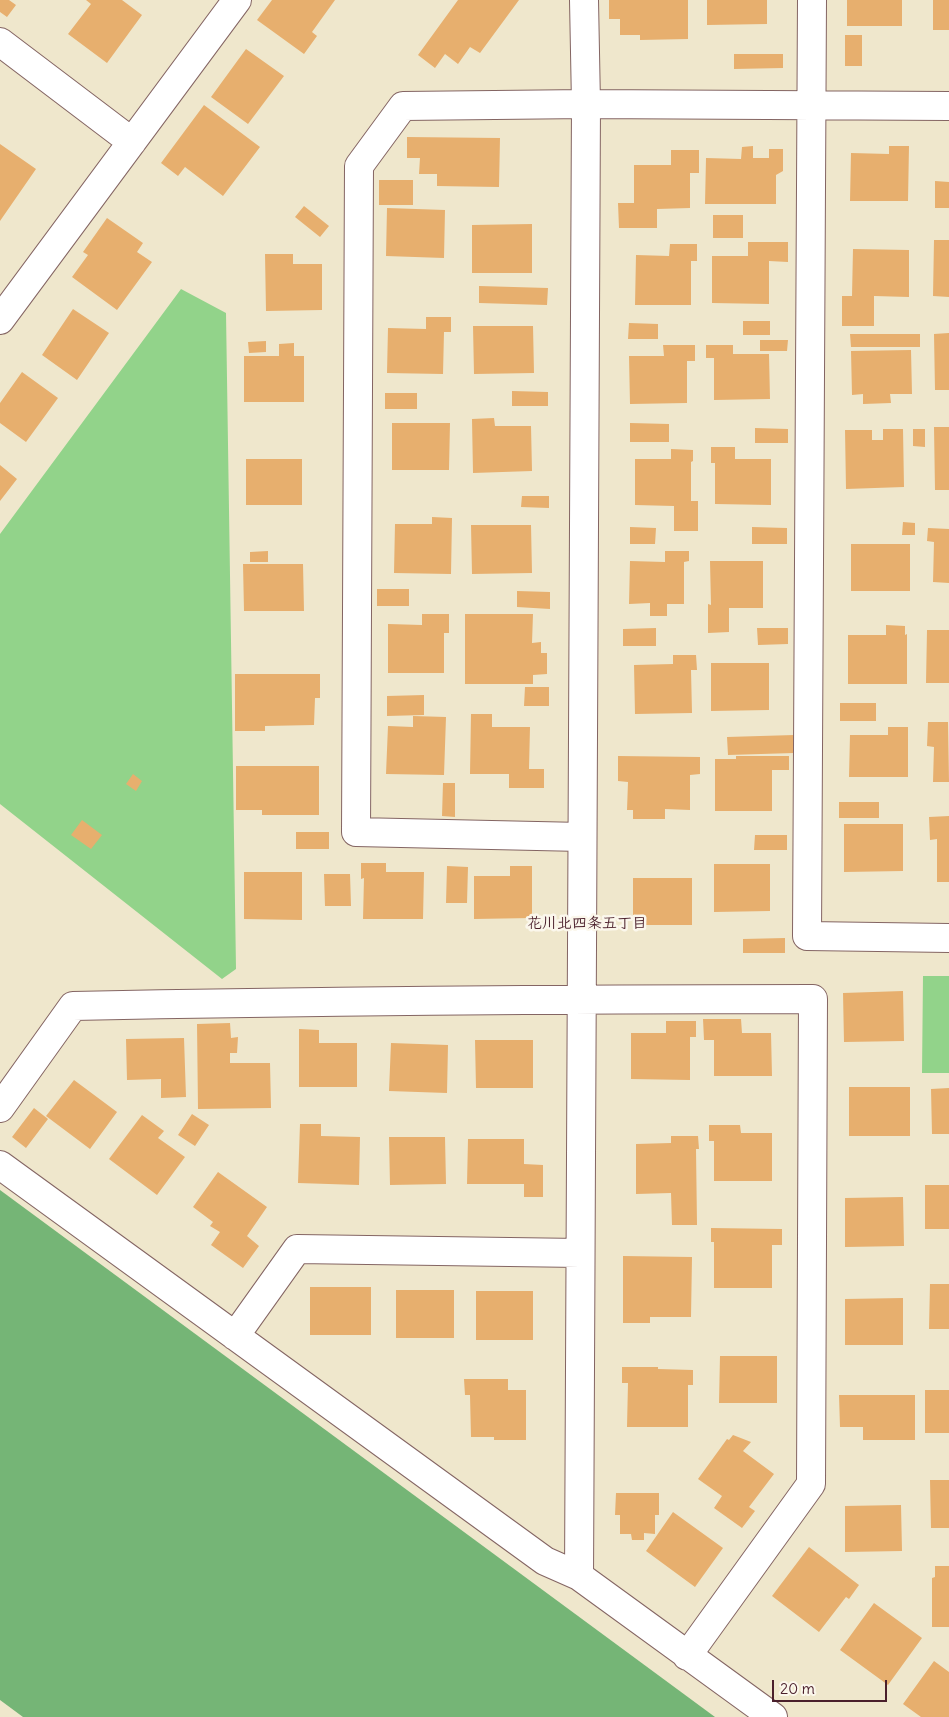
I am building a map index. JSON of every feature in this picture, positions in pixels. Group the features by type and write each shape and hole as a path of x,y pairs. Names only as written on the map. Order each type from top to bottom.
{"street":[{"path":"0,320 8,292 132,142 237,0"},
{"path":"578,1576 586,104 584,0"},
{"path":"812,0 807,936 949,938"},
{"path":"0,42 132,142"},
{"path":"582,837 356,832 359,166 403,106 586,104 949,106"},
{"path":"0,1108 73,1006 255,1002 814,999 812,1484 688,1656"},
{"path":"0,1165 545,1561 578,1576 773,1717"},
{"path":"235,1336 296,1249 580,1253"}],"green space":[{"path":"181,289 226,313 236,969 222,979 0,804 0,534"},
{"path":"923,976 949,976 949,1073 922,1073"},
{"path":"0,1190 715,1717 23,1717 0,1700"}],"building":[{"path":"0,0 9,0 16,5 7,17 0,12"},
{"path":"86,0 122,0 142,15 107,63 68,34 91,4"},
{"path":"272,0 335,0 312,32 317,36 304,54 257,20"},
{"path":"458,0 519,0 480,53 470,47 458,64 445,54 435,68 418,55"},
{"path":"609,0 688,0 688,39 640,40 640,35 620,35 620,19 609,19"},
{"path":"707,0 767,0 767,24 707,25"},
{"path":"847,0 902,0 902,26 847,26"},
{"path":"933,0 949,0 949,30 933,30"},
{"path":"845,35 862,35 862,66 845,66"},
{"path":"246,49 284,76 248,124 211,97"},
{"path":"734,54 783,54 783,68 734,69"},
{"path":"204,105 260,147 223,196 185,167 178,176 161,163"},
{"path":"407,137 500,138 499,187 437,186 437,174 419,174 420,158 407,158"},
{"path":"0,144 36,169 0,221"},
{"path":"753,146 753,158 769,158 769,149 783,149 783,171 776,175 776,204 705,204 706,158 741,159 742,147"},
{"path":"889,146 909,146 908,201 850,201 851,153 889,154"},
{"path":"671,150 699,150 699,173 690,173 690,208 657,209 657,228 619,228 618,203 634,203 634,165 671,165"},
{"path":"379,180 413,180 413,205 379,205"},
{"path":"935,181 949,182 949,208 935,208"},
{"path":"304,206 329,226 320,237 295,217"},
{"path":"387,208 445,210 444,258 386,256"},
{"path":"713,215 743,215 743,238 713,238"},
{"path":"107,218 143,243 137,252 152,262 117,310 72,277 88,255 83,252"},
{"path":"532,224 532,273 472,273 472,225"},
{"path":"934,240 949,240 949,297 933,296"},
{"path":"748,242 788,242 788,262 769,261 769,304 712,303 712,256 748,256"},
{"path":"670,244 697,244 697,261 691,261 691,305 635,305 636,255 669,256"},
{"path":"853,249 909,250 909,297 874,296 874,326 842,326 842,296 852,296"},
{"path":"265,254 293,254 293,264 322,264 322,310 266,311"},
{"path":"479,286 548,288 547,305 479,303"},
{"path":"73,309 109,333 77,380 42,355"},
{"path":"426,317 451,317 451,332 444,332 443,374 387,373 388,328 426,329"},
{"path":"743,321 770,321 770,335 743,335"},
{"path":"629,323 658,324 658,339 628,339"},
{"path":"473,326 533,326 534,373 474,374"},
{"path":"949,333 949,390 935,390 934,334"},
{"path":"850,334 920,334 920,347 851,347"},
{"path":"760,340 788,340 787,351 760,351"},
{"path":"266,341 266,352 249,353 248,342"},
{"path":"294,343 294,356 304,356 304,402 244,402 244,356 279,356 279,344"},
{"path":"663,345 695,345 695,361 687,361 687,403 630,404 629,356 664,356"},
{"path":"706,345 733,345 733,354 769,354 770,399 714,400 714,358 706,358"},
{"path":"911,350 912,394 890,394 891,403 863,404 863,394 852,395 851,351"},
{"path":"22,372 58,398 26,442 0,423 0,403"},
{"path":"512,391 548,392 548,406 512,406"},
{"path":"385,393 417,393 417,409 385,409"},
{"path":"494,418 495,426 531,426 532,471 473,473 472,419"},
{"path":"392,423 450,423 449,470 392,470"},
{"path":"630,423 669,424 669,442 630,442"},
{"path":"934,427 949,427 949,490 935,490"},
{"path":"755,428 788,429 788,443 755,443"},
{"path":"883,429 903,429 904,487 846,489 845,430 872,430 872,440 883,440"},
{"path":"913,429 925,429 925,447 913,446"},
{"path":"711,447 735,447 735,459 771,459 771,505 715,504 715,463 711,463"},
{"path":"671,449 693,450 693,461 691,462 691,501 698,501 698,531 674,531 674,506 635,505 635,459 671,459"},
{"path":"246,459 302,459 302,505 246,505"},
{"path":"0,465 17,479 0,501"},
{"path":"522,496 549,496 549,508 521,507"},
{"path":"432,517 452,518 451,574 394,573 395,524 432,524"},
{"path":"903,522 915,523 915,535 902,535"},
{"path":"471,525 531,525 532,573 472,574"},
{"path":"630,527 656,528 655,544 630,544"},
{"path":"752,527 787,528 787,544 752,544"},
{"path":"928,528 949,529 949,583 933,582 934,542 927,541"},
{"path":"851,544 910,544 910,591 851,591"},
{"path":"268,551 268,562 250,562 250,552"},
{"path":"665,551 689,551 689,561 684,562 684,604 667,604 667,616 650,616 650,603 629,604 630,561 665,562"},
{"path":"710,561 763,561 763,608 729,608 729,632 708,633 708,604 711,605"},
{"path":"243,564 303,564 304,611 244,611"},
{"path":"377,589 409,589 409,606 377,606"},
{"path":"517,591 550,592 550,609 517,607"},
{"path":"422,614 449,614 449,633 444,633 444,673 388,673 388,624 422,625"},
{"path":"465,614 533,614 532,643 541,642 541,653 547,653 547,674 533,675 533,684 465,684"},
{"path":"886,625 905,626 905,635 907,634 907,684 848,684 848,635 886,635"},
{"path":"656,628 656,646 623,646 623,629"},
{"path":"757,628 788,628 788,644 758,645"},
{"path":"927,630 949,630 949,683 926,683"},
{"path":"673,655 696,655 697,670 691,670 692,713 635,714 634,665 673,664"},
{"path":"711,663 769,663 769,710 711,711"},
{"path":"235,674 320,674 320,698 315,698 314,725 265,726 265,731 235,731"},
{"path":"525,687 549,687 549,706 524,706"},
{"path":"424,695 424,715 387,716 387,696"},
{"path":"840,703 876,703 876,721 840,721"},
{"path":"471,714 492,714 492,727 530,727 529,769 544,769 544,788 509,788 509,774 470,774"},
{"path":"413,716 446,717 444,775 386,774 388,726 413,727"},
{"path":"928,722 948,722 949,782 933,782 934,747 927,746"},
{"path":"888,727 908,727 908,777 849,777 850,735 888,735"},
{"path":"794,735 794,753 728,755 727,737"},
{"path":"618,756 700,757 700,774 690,775 690,810 665,809 665,819 633,819 633,810 627,810 628,782 618,781"},
{"path":"736,756 789,756 789,770 772,770 772,811 715,811 715,759 736,759"},
{"path":"236,766 319,766 319,815 262,815 262,810 236,810"},
{"path":"133,774 142,781 136,791 126,784"},
{"path":"443,783 455,783 455,817 442,816"},
{"path":"839,802 879,802 879,818 839,818"},
{"path":"949,816 949,882 937,882 937,839 930,840 929,817"},
{"path":"82,820 102,835 91,849 71,835"},
{"path":"844,824 903,824 903,871 844,872"},
{"path":"296,832 329,832 329,849 296,849"},
{"path":"755,835 787,835 787,850 754,850"},
{"path":"361,863 386,863 386,872 424,872 423,919 363,919 364,878 361,879"},
{"path":"714,864 770,864 770,911 714,912"},
{"path":"447,866 468,867 467,903 446,903"},
{"path":"510,866 532,866 532,918 474,919 474,876 510,876"},
{"path":"244,872 302,872 302,920 244,919"},
{"path":"324,874 350,874 351,906 325,906"},
{"path":"633,878 692,878 692,925 633,925"},
{"path":"785,938 785,953 743,953 743,939"},
{"path":"903,991 904,1041 844,1042 843,993"},
{"path":"703,1019 741,1019 742,1033 771,1033 772,1076 714,1076 714,1040 704,1040"},
{"path":"666,1021 696,1021 696,1037 690,1037 690,1080 631,1079 631,1033 666,1033"},
{"path":"230,1023 231,1038 238,1037 237,1053 230,1053 230,1063 270,1063 271,1108 198,1109 197,1024"},
{"path":"299,1029 319,1030 319,1043 357,1043 357,1087 299,1087"},
{"path":"184,1038 186,1097 161,1098 161,1079 127,1080 126,1039"},
{"path":"475,1040 533,1040 533,1088 476,1088"},
{"path":"391,1043 448,1045 447,1093 389,1091"},
{"path":"74,1080 117,1112 90,1149 46,1116"},
{"path":"849,1087 910,1087 910,1136 849,1136"},
{"path":"949,1088 949,1134 932,1134 931,1089"},
{"path":"34,1108 48,1119 26,1148 12,1137"},
{"path":"192,1114 209,1125 195,1146 178,1135"},
{"path":"142,1115 164,1131 158,1138 185,1157 157,1195 109,1159"},
{"path":"300,1124 321,1124 321,1136 360,1137 359,1185 298,1183"},
{"path":"709,1125 740,1125 741,1133 772,1133 772,1181 714,1181 714,1141 709,1141"},
{"path":"671,1136 698,1136 699,1149 696,1149 697,1225 672,1225 671,1193 636,1194 636,1144 671,1143"},
{"path":"389,1137 445,1137 446,1184 390,1185"},
{"path":"468,1139 524,1139 524,1164 543,1165 543,1197 524,1197 524,1184 467,1184"},
{"path":"218,1172 267,1207 247,1236 259,1246 243,1268 211,1245 220,1232 210,1226 213,1222 193,1207"},
{"path":"925,1185 949,1185 949,1229 925,1229"},
{"path":"903,1197 904,1246 845,1247 845,1198"},
{"path":"711,1228 782,1229 782,1245 772,1245 772,1288 714,1288 714,1242 711,1242"},
{"path":"623,1256 692,1257 691,1317 650,1317 650,1323 623,1323"},
{"path":"930,1284 949,1284 949,1329 929,1329"},
{"path":"310,1287 371,1287 371,1335 310,1335"},
{"path":"396,1290 454,1290 454,1338 396,1338"},
{"path":"476,1291 533,1291 533,1340 476,1340"},
{"path":"903,1298 903,1345 845,1345 845,1299"},
{"path":"720,1356 777,1356 777,1403 719,1403"},
{"path":"622,1367 658,1367 658,1369 693,1370 693,1385 688,1385 688,1427 627,1427 628,1383 622,1383"},
{"path":"464,1379 508,1379 508,1390 526,1390 526,1440 494,1440 494,1437 471,1437 470,1395 465,1395"},
{"path":"925,1390 949,1390 949,1433 925,1433"},
{"path":"839,1395 915,1395 915,1440 863,1440 863,1427 840,1427"},
{"path":"733,1435 751,1442 743,1451 774,1474 749,1507 755,1511 742,1528 714,1508 722,1496 698,1479 727,1439 729,1440"},
{"path":"930,1480 949,1480 949,1528 931,1528"},
{"path":"616,1493 659,1493 659,1515 655,1515 655,1534 644,1533 644,1540 632,1540 631,1534 620,1534 620,1515 615,1515"},
{"path":"901,1505 902,1551 845,1552 845,1506"},
{"path":"673,1512 723,1548 695,1587 646,1551"},
{"path":"809,1547 859,1585 849,1599 846,1597 819,1632 772,1596"},
{"path":"935,1566 949,1566 949,1627 932,1627 932,1578 935,1577"},
{"path":"874,1603 922,1638 888,1685 840,1650"},
{"path":"934,1661 949,1672 949,1717 921,1717 903,1704"}],"district":[{"name":"花川北四条五丁目","path":"587,924"}]}
